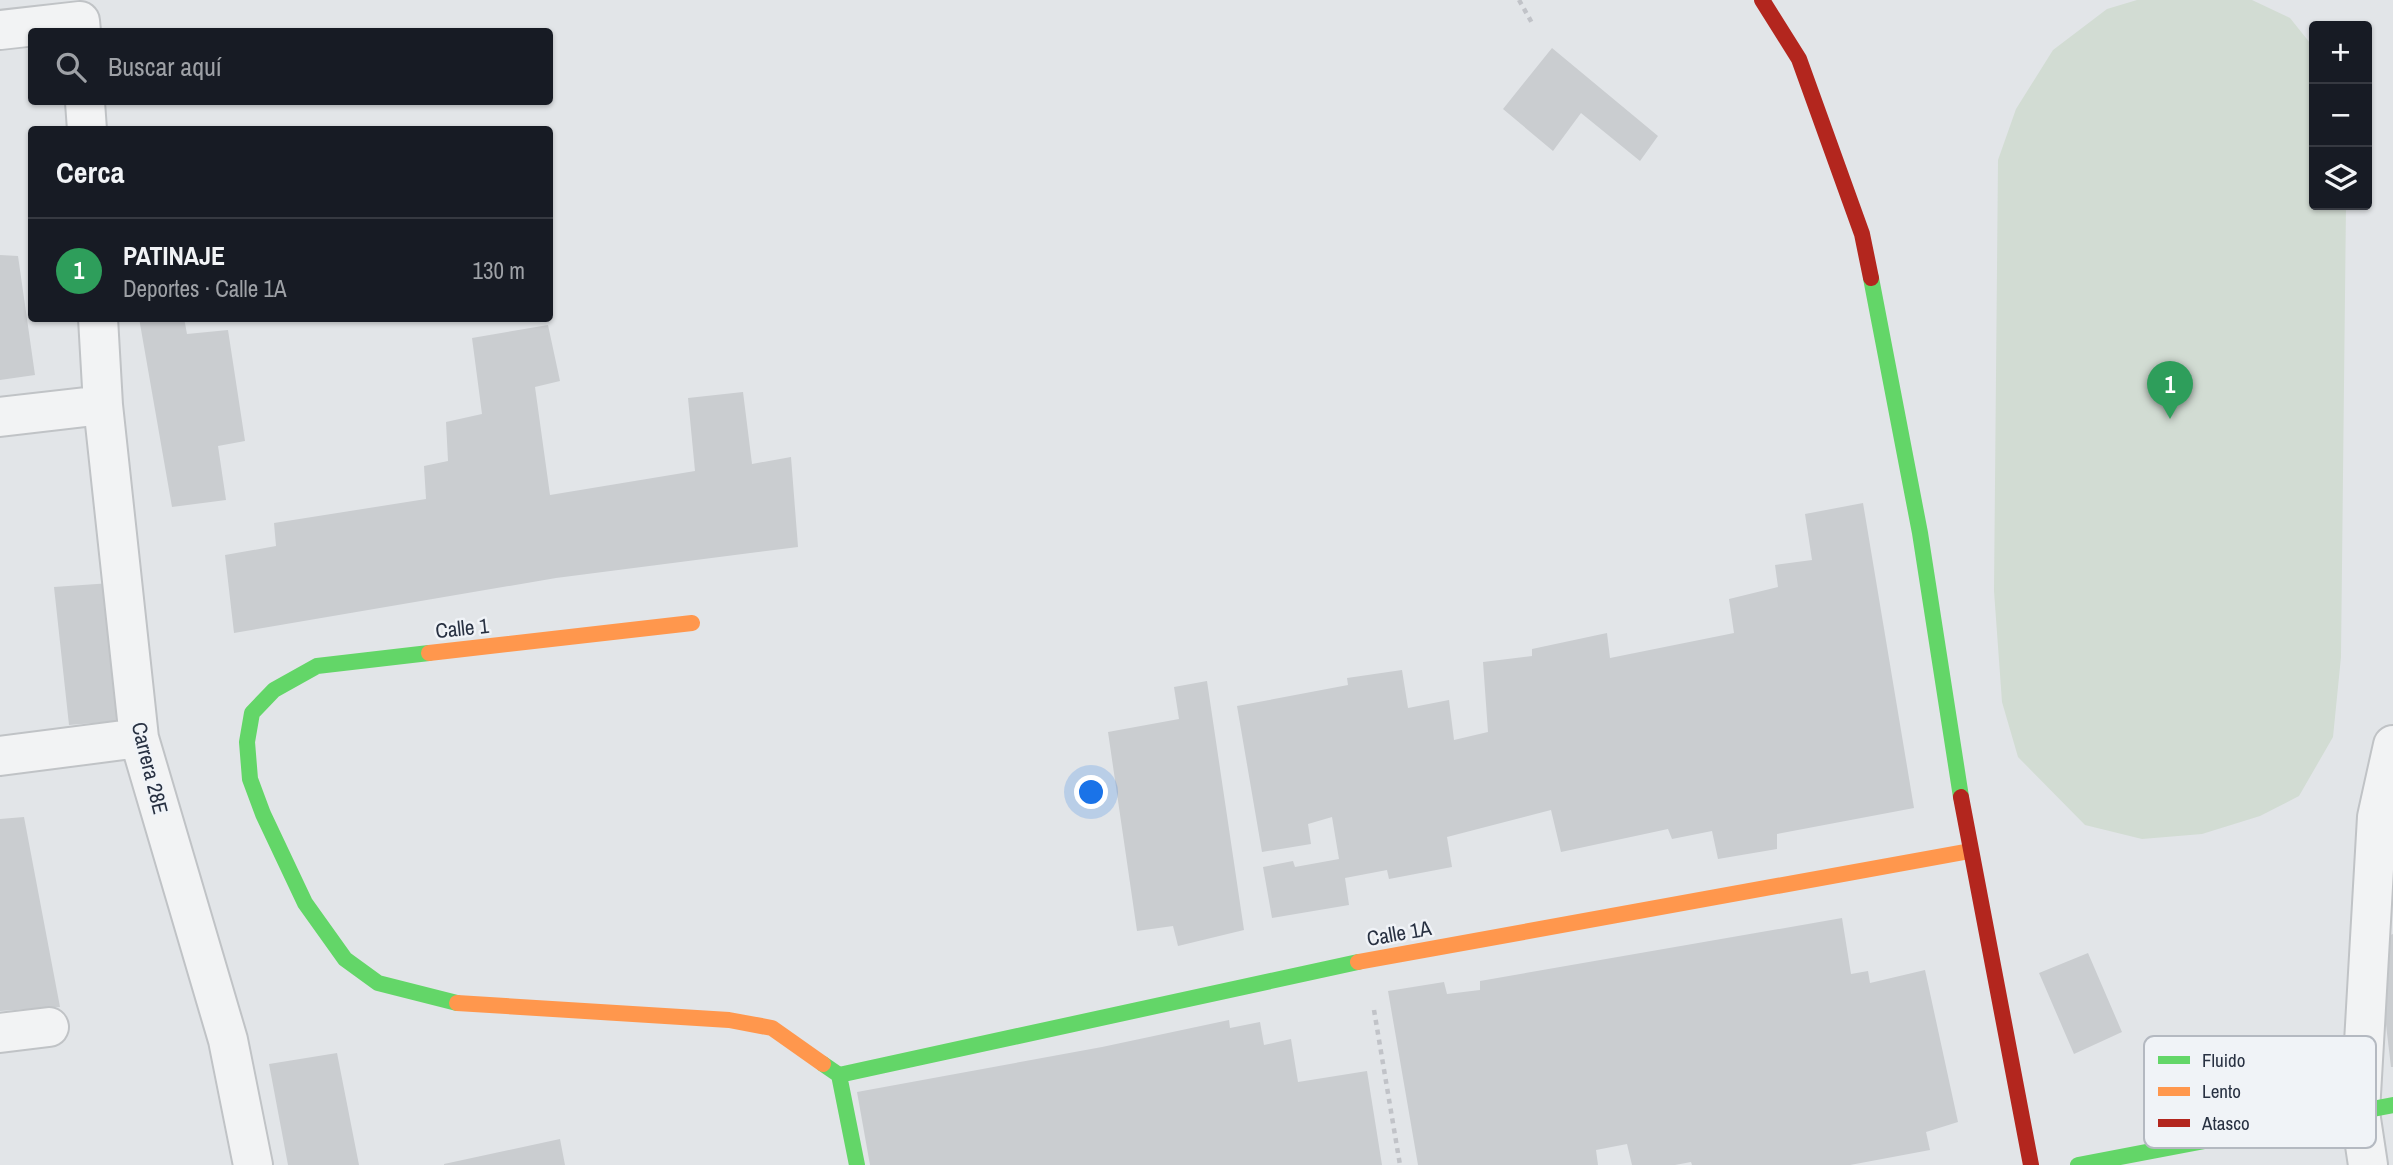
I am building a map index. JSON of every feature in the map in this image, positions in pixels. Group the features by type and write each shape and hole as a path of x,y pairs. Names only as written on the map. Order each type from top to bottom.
{"street":[{"path":"1762,0 1799,59 1862,234 1920,533 1970,851 2031,1165"},
{"path":"40,28 81,26"},
{"path":"0,30 28,29"},
{"path":"85,105 87,126"},
{"name":"Carrera 28E","path":"98,322 103,405 139,738 228,1040 253,1165"},
{"path":"0,417 103,405"},
{"name":"Calle 1","path":"692,623 317,666 274,690 252,713 247,742 250,779 263,814 305,903 345,959 378,983 458,1003 729,1020 772,1028 839,1074"},
{"path":"0,756 139,738"},
{"path":"2376,1109 2377,817 2393,746"},
{"name":"Calle 1A","path":"839,1074 1366,960 1970,851"},
{"path":"0,1033 49,1027"},
{"path":"839,1074 857,1165"},
{"path":"2078,1165 2168,1148"}],"path":[{"path":"1519,0 1532,23"},
{"path":"1366,960 1400,1165"}],"shaded area":[{"path":"2137,0 2252,0 2290,18 2309,42 2309,210 2346,210 2341,657 2333,737 2299,796 2260,816 2202,834 2142,839 2085,825 2018,757 2002,702 1994,591 1998,160 2016,109 2053,50 2107,9"}],"building":[{"path":"1552,48 1658,136 1640,161 1581,113 1553,151 1503,109"},
{"path":"0,255 18,256 35,375 0,380"},
{"path":"140,322 185,322 187,334 228,330 245,441 218,446 226,500 172,507"},
{"path":"548,325 560,381 535,387 550,495 695,471 688,398 743,392 752,464 791,457 798,547 556,578 234,633 225,555 276,546 274,523 426,499 424,466 448,461 446,422 482,414 472,338"},
{"path":"1863,503 1914,808 1777,834 1777,849 1718,859 1712,831 1672,839 1668,829 1561,852 1551,810 1447,837 1452,867 1389,879 1387,870 1345,878 1349,905 1272,918 1263,867 1293,861 1295,867 1339,859 1332,817 1308,824 1311,844 1262,852 1237,706 1348,685 1347,678 1402,670 1408,708 1449,700 1454,740 1488,732 1483,662 1532,656 1532,649 1607,633 1610,658 1734,633 1729,599 1778,587 1775,565 1812,560 1805,514"},
{"path":"111,583 132,720 69,725 54,587"},
{"path":"1207,681 1244,930 1178,946 1173,926 1137,931 1108,732 1179,719 1174,687"},
{"path":"24,817 60,1007 0,1011 0,819"},
{"path":"1842,918 1851,974 1868,971 1870,983 1925,970 1958,1122 1926,1132 1930,1150 1850,1165 1692,1165 1691,1162 1675,1165 1632,1165 1627,1144 1596,1150 1598,1165 1418,1165 1388,991 1444,982 1447,994 1480,990 1480,981"},
{"path":"2393,934 2393,1067 2391,1067 2376,940"},
{"path":"2088,953 2122,1032 2074,1054 2039,973"},
{"path":"1229,1020 1230,1028 1260,1022 1264,1045 1291,1039 1298,1082 1367,1071 1382,1165 870,1165 857,1092 1102,1047"},
{"path":"337,1053 359,1165 288,1165 269,1064"},
{"path":"560,1139 565,1165 444,1165 444,1164"}],"traffic: fast":[{"path":"1871,278 1920,533 1961,797"},
{"path":"429,653 317,666 274,690 252,713 247,742 250,779 263,814 305,903 345,959 378,983 457,1003"},
{"path":"839,1075 1358,962"},
{"path":"823,1064 839,1075 857,1165"},
{"path":"2376,1108 2393,1105"},
{"path":"2078,1165 2167,1148"}],"traffic: slow":[{"path":"429,653 692,623"},
{"path":"1358,962 1970,851"},
{"path":"457,1003 729,1020 772,1028 823,1064"}],"traffic: jam":[{"path":"1762,0 1799,59 1862,234 1871,278"},
{"path":"1961,797 2031,1165"}],"place":[{"name":"PATINAJE","path":"2170,419"}]}
